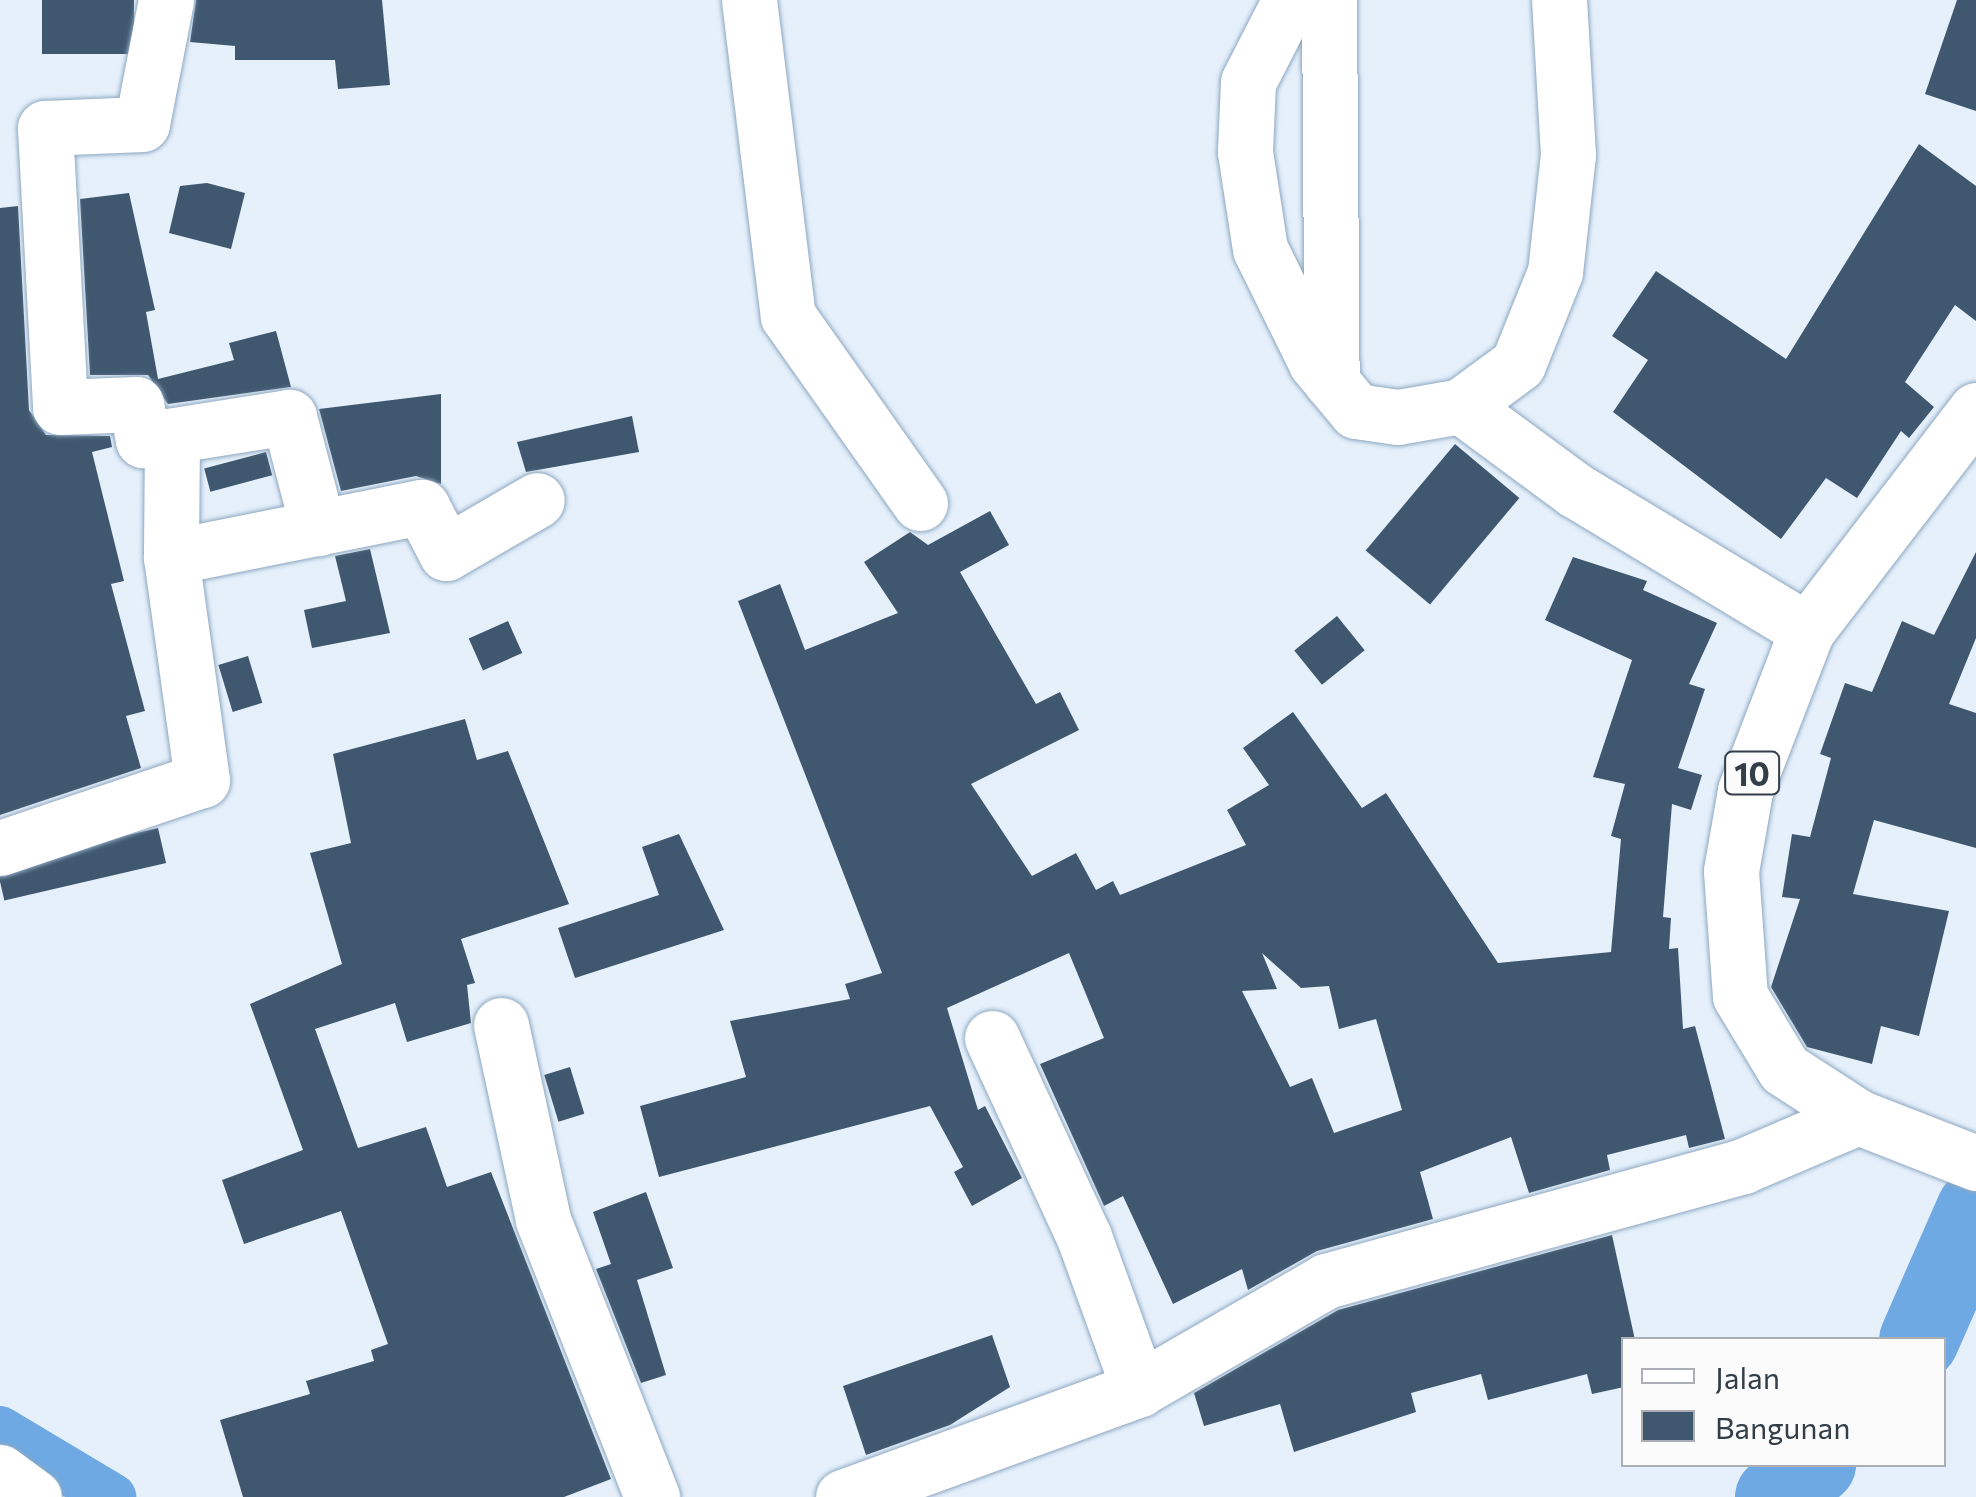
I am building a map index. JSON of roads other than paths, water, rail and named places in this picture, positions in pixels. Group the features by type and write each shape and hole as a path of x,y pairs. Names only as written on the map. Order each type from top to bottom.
{"main road":[{"path":"166,0 142,124 45,128 60,407 136,404 143,440 290,417 318,528"},
{"path":"749,0 788,316 920,503"},
{"path":"1290,0 1248,82 1246,152 1260,249 1287,315 1332,382 1356,411 1398,416 1461,406 1518,364 1556,272 1568,155 1559,0"},
{"path":"1328,0 1332,382"},
{"path":"1461,406 1574,490 1807,630"},
{"name":"10","path":"1976,410 1807,630 1744,791 1731,871 1732,950 1760,1040 1784,1070 1872,1122 1976,1162"},
{"path":"0,848 202,780 171,557 172,437"},
{"path":"171,557 422,508 446,553 537,500"},
{"path":"501,1025 543,1220 652,1497"},
{"path":"992,1038 1084,1237 1139,1389"},
{"path":"844,1497 1139,1389 1326,1281 1743,1166 1872,1122"},
{"path":"0,1472 34,1497"}],"waterway":[{"path":"1920,1337 1976,1210"},
{"path":"0,1430 112,1497"},
{"path":"1775,1497 1812,1467"}]}
